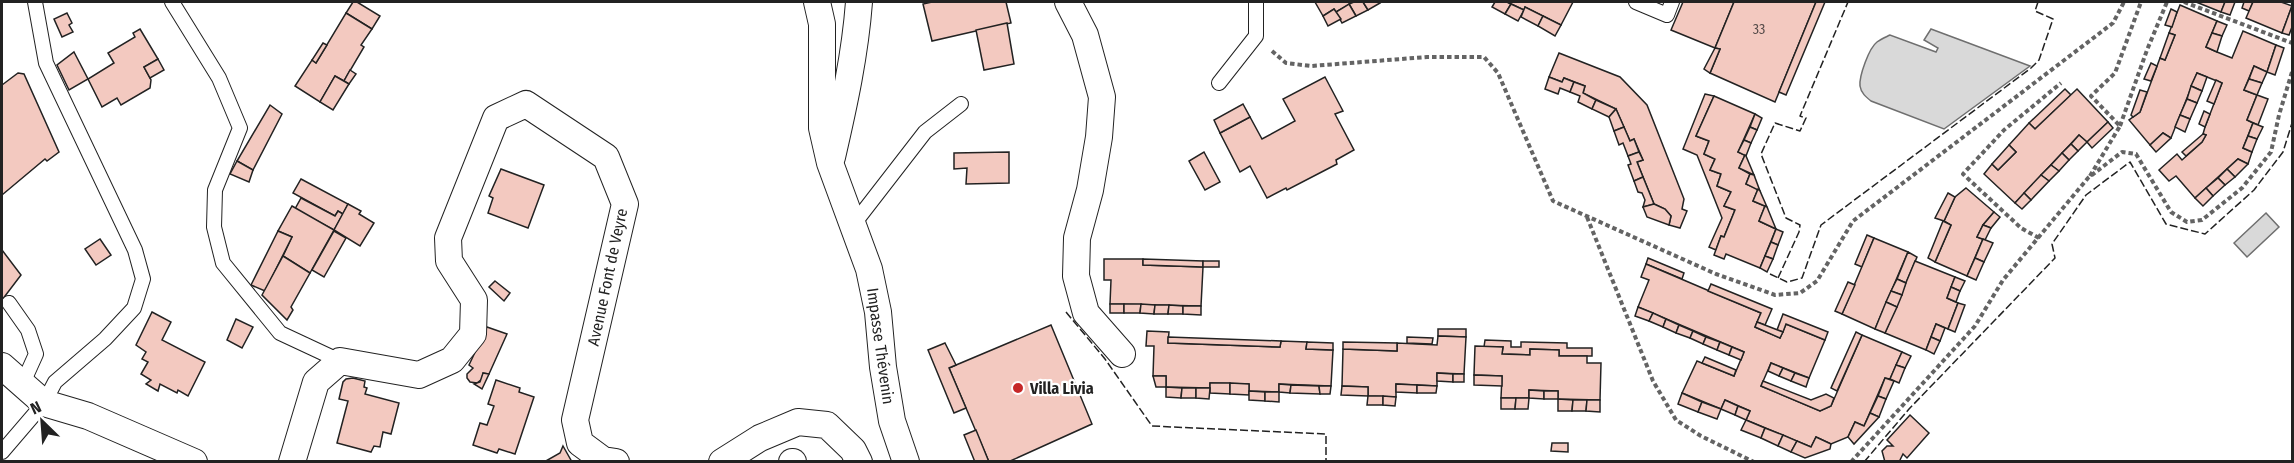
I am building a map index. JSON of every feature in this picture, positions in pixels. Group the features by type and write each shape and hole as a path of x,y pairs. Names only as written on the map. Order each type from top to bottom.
{"street":[{"name":"Impasse Thévenin","path":"817,2 822,24 822,128 831,163 869,269 878,312 883,367 892,421 906,462"},
{"path":"831,163 848,90 859,2"},
{"path":"1068,2 1085,35 1102,98 1099,137 1090,190 1077,238 1076,276 1086,313 1122,354"},
{"name":"Avenue Font de Veyre","path":"340,361 419,375 453,360 472,334 474,300 449,261 448,238 496,118 526,104 606,157 625,204 575,420 580,443 603,460 616,462"},
{"path":"292,462 315,382 340,361"},
{"path":"2,366 44,403 88,416 194,462"},
{"path":"722,462 760,438 798,422 827,425 854,450 859,462"}],"lane":[{"path":"2,453 44,403 55,382 105,339 134,308 143,279 135,250 46,63 35,2"},
{"path":"172,2 219,78 240,128 214,190 214,227 223,263 280,333 340,361"},
{"path":"1219,83 1256,36 1256,2"},
{"path":"1636,2 1667,15 1672,2"},
{"path":"853,225 925,132 961,104"},
{"path":"9,303 28,330 36,354 22,385"}],"path":[{"path":"1256,36 1286,63 1311,66 1427,57 1484,57 1498,73 1553,201 1716,274 1775,295 1800,293 1817,281 1853,221 2113,23 2124,2"},
{"path":"2120,126 2091,96 2115,73 2141,2"},
{"path":"1851,462 1975,326 2003,280 2088,178 2120,126 2167,2"},
{"path":"2184,2 2292,43"},
{"path":"2088,178 2122,152 2136,154 2171,212 2187,222 2202,220 2242,188 2271,152 2292,72"},
{"path":"2039,238 2021,228 1963,174 2004,130 2061,83"},
{"path":"1587,217 1653,381 1676,420 1701,436 1754,462"}],"shaded area":[{"path":"1931,29 2030,66 1944,129 1871,101 1861,91 1860,86 1865,63 1874,45 1890,35 1936,52 1938,48 1924,40"},
{"path":"2266,213 2279,227 2247,257 2234,243"}],"building":[{"path":"353,2 357,2 380,16 372,29 346,13"},
{"path":"1006,2 1011,23 932,41 923,4"},
{"path":"1315,2 1354,2 1336,12 1334,9 1323,16"},
{"path":"1363,2 1368,10 1356,16 1349,4"},
{"path":"1363,2 1379,2 1380,3 1368,10"},
{"path":"1495,2 1511,4 1505,14 1492,7"},
{"path":"1507,2 1573,2 1561,25 1525,7 1524,10"},
{"path":"1683,2 1734,2 1715,48 1671,30"},
{"path":"1734,2 1816,2 1775,102 1710,73 1720,49 1715,48"},
{"path":"1816,2 1825,2 1786,95 1779,92"},
{"path":"2196,2 2225,2 2221,12"},
{"path":"2225,2 2235,2 2230,15 2221,12"},
{"path":"2244,2 2253,2 2249,11 2242,8"},
{"path":"2253,2 2281,2 2292,6 2282,33 2246,18"},
{"path":"1349,4 1356,16 1342,23 1336,12"},
{"path":"1511,4 1524,10 1518,21 1505,14"},
{"path":"2180,5 2217,21 2206,47 2217,52 2232,58 2243,31 2276,45 2267,72 2254,66 2244,90 2257,95 2247,120 2253,123 2243,148 2252,152 2248,164 2238,159 2195,198 2176,176 2169,181 2159,170 2177,154 2182,160 2202,142 2206,135 2203,134 2205,127 2222,83 2197,73 2171,138 2163,133 2150,145 2129,120 2140,112 2160,58 2165,60 2175,35 2169,33"},
{"path":"2292,6 2292,27 2289,35 2282,33"},
{"path":"1525,7 1543,16 1538,26 1521,17"},
{"path":"1334,9 1341,19 1328,26 1323,16"},
{"path":"2171,9 2177,12 2172,27 2165,25"},
{"path":"67,13 73,32 62,37 54,19"},
{"path":"346,13 372,29 361,45 364,47 344,81 335,76 320,102 295,86 312,60 316,63"},
{"path":"1543,16 1561,25 1555,36 1538,26"},
{"path":"2217,21 2227,25 2222,36 2212,33"},
{"path":"1007,23 1014,64 984,70 976,30"},
{"path":"140,29 158,59 144,67 151,80 150,88 121,105 117,98 102,107 88,79 114,63 108,53 135,37 133,33"},
{"path":"2169,33 2175,35 2165,60 2160,58"},
{"path":"2212,33 2222,36 2217,52 2206,47"},
{"path":"323,43 327,45 316,63 312,60"},
{"path":"2276,45 2284,48 2275,75 2267,72"},
{"path":"1715,48 1720,49 1710,73 1704,69"},
{"path":"74,52 88,79 69,90 57,65"},
{"path":"1559,53 1620,77 1647,105 1684,199 1682,209 1687,211 1680,228 1669,225 1671,216 1665,209 1654,204 1637,162 1643,160 1634,139 1630,141 1616,109 1583,93 1585,86 1564,78 1562,82 1549,77"},
{"path":"158,59 164,70 150,78 144,67"},
{"path":"2151,63 2157,66 2151,81 2144,79"},
{"path":"2254,66 2267,72 2262,83 2249,79"},
{"path":"350,70 356,74 349,84 344,81"},
{"path":"18,73 24,74 59,152 47,161 45,159 2,195 2,85"},
{"path":"2197,73 2207,77 2202,91 2191,86"},
{"path":"335,76 349,84 333,110 320,102"},
{"path":"1325,77 1343,111 1335,114 1354,150 1336,160 1337,164 1267,198 1250,166 1240,172 1220,133 1250,117 1262,139 1295,121 1283,99"},
{"path":"1549,77 1562,82 1564,78 1574,82 1570,92 1560,88 1558,94 1545,89"},
{"path":"2249,79 2262,83 2257,95 2244,90"},
{"path":"2216,80 2222,83 2214,104 2207,101"},
{"path":"1574,82 1585,86 1583,93 1596,100 1592,109 1578,102 1580,96 1570,92"},
{"path":"2191,86 2202,91 2197,103 2187,99"},
{"path":"2065,89 2071,95 2035,129 2029,123"},
{"path":"2077,89 2108,122 2087,142 2079,135 2015,203 1984,174 1992,164 1998,170 2016,152 2009,145 2029,123 2035,129"},
{"path":"2140,90 2147,92 2140,112 2133,117 2131,115"},
{"path":"1705,94 1714,96 1696,136 1709,141 1704,154 1715,159 1710,170 1721,174 1717,186 1731,192 1724,206 1735,210 1716,250 1709,247 1722,218 1697,155 1683,149"},
{"path":"2257,95 2268,99 2258,125 2247,120"},
{"path":"1714,96 1755,114 1738,152 1745,155 1739,168 1750,174 1746,184 1758,189 1753,201 1765,206 1759,221 1776,229 1760,268 1726,254 1724,259 1714,255 1735,210 1724,206 1731,192 1717,186 1721,174 1710,170 1715,159 1704,154 1709,141 1696,136"},
{"path":"2187,99 2197,103 2190,119 2180,115"},
{"path":"1596,100 1616,109 1609,117 1592,109"},
{"path":"1243,104 1250,117 1220,133 1214,120"},
{"path":"270,105 282,114 253,170 237,161"},
{"path":"1616,109 1624,127 1614,131 1609,117"},
{"path":"2204,111 2210,114 2205,127 2199,124"},
{"path":"1755,114 1762,118 1757,130 1750,127"},
{"path":"2180,115 2190,119 2185,132 2175,127"},
{"path":"2108,122 2113,128 2092,148 2087,142"},
{"path":"2253,123 2263,127 2257,139 2248,136"},
{"path":"1624,127 1630,141 1634,139 1639,152 1628,156 1623,143 1619,145 1614,131"},
{"path":"1750,127 1757,130 1751,143 1744,140"},
{"path":"2163,133 2171,138 2156,152 2150,145"},
{"path":"2203,134 2206,135 2202,142 2186,156 2182,152"},
{"path":"2079,135 2087,142 2078,151 2071,144"},
{"path":"2248,136 2257,139 2252,152 2243,148"},
{"path":"1744,140 1751,143 1746,156 1738,152"},
{"path":"2071,144 2078,151 2069,160 2062,153"},
{"path":"2009,145 2016,152 1998,170 1992,164"},
{"path":"1009,152 1009,183 966,184 967,168 954,169 954,153"},
{"path":"1204,152 1220,182 1205,190 1189,161"},
{"path":"1639,152 1643,160 1637,162 1643,177 1634,181 1628,165 1631,164 1628,156"},
{"path":"2062,153 2069,160 2059,171 2051,165"},
{"path":"1746,156 1754,175 1739,168"},
{"path":"2238,159 2248,164 2235,177 2227,169"},
{"path":"237,161 253,170 249,182 230,174"},
{"path":"2051,165 2059,171 2049,181 2041,175"},
{"path":"501,169 544,185 528,228 488,213 493,198 489,196"},
{"path":"2227,169 2235,177 2225,185 2218,178"},
{"path":"1750,174 1754,175 1760,191 1746,184"},
{"path":"2041,175 2049,181 2031,200 2024,193"},
{"path":"1643,177 1654,204 1643,207 1645,200 1642,193 1638,192 1634,181"},
{"path":"2218,178 2225,185 2213,196 2206,188"},
{"path":"301,179 348,204 343,214 338,211 335,216 293,193"},
{"path":"1966,188 1994,212 1977,237 1983,239 1967,276 1935,262 1951,225 1944,221 1955,197"},
{"path":"2206,188 2213,196 2203,206 2195,198"},
{"path":"1758,189 1760,191 1767,207 1753,201"},
{"path":"1948,193 1955,197 1944,221 1935,218"},
{"path":"2024,193 2031,200 2022,209 2015,203"},
{"path":"301,198 335,216 338,211 343,214 334,230 295,209"},
{"path":"348,204 361,211 359,214 374,223 360,246 334,230"},
{"path":"1654,204 1665,209 1671,216 1669,225 1647,217 1643,207"},
{"path":"292,206 334,230 310,273 283,256 292,237 278,231"},
{"path":"1765,206 1767,207 1776,229 1759,221"},
{"path":"1994,212 2000,217 1991,228 1983,225"},
{"path":"1943,221 1951,225 1935,262 1928,258"},
{"path":"1983,225 1991,228 1985,240 1977,237"},
{"path":"1776,229 1783,232 1778,245 1771,242"},
{"path":"278,231 292,237 265,291 251,285"},
{"path":"334,231 346,238 324,277 312,270"},
{"path":"1867,235 1874,238 1862,267 1855,264"},
{"path":"1874,238 1908,252 1875,329 1842,314"},
{"path":"100,239 111,255 96,265 85,249"},
{"path":"1983,239 1993,243 1984,262 1975,258"},
{"path":"1771,242 1778,245 1773,259 1765,256"},
{"path":"2,250 21,275 2,300"},
{"path":"1908,252 1917,257 1906,283 1897,279"},
{"path":"283,256 310,273 291,307 293,310 287,320 262,295"},
{"path":"1765,256 1773,259 1767,272 1760,268"},
{"path":"1648,258 1684,273 1682,279 1646,264"},
{"path":"1975,258 1984,262 1976,280 1967,276"},
{"path":"1104,259 1143,259 1143,265 1203,267 1201,306 1110,304 1111,280 1104,280"},
{"path":"1143,259 1203,261 1203,267 1143,265"},
{"path":"1203,261 1219,261 1219,267 1203,267"},
{"path":"1915,261 1955,277 1947,298 1958,303 1948,329 1936,324 1926,350 1885,333"},
{"path":"1646,264 1761,313 1755,327 1780,338 1786,324 1825,340 1809,378 1771,363 1761,386 1820,411 1831,406 1862,335 1902,352 1890,379 1885,378 1864,426 1855,422 1848,437 1831,444 1816,437 1811,447 1746,420 1750,411 1725,400 1721,409 1682,393 1697,361 1734,376 1744,352 1638,307 1649,280 1641,277"},
{"path":"1955,277 1965,281 1960,291 1951,287"},
{"path":"1897,279 1906,283 1902,295 1891,291"},
{"path":"495,281 510,293 504,301 489,287"},
{"path":"1848,282 1855,285 1842,314 1835,311"},
{"path":"1711,284 1772,309 1765,325 1757,322 1761,313 1708,291"},
{"path":"1951,287 1960,291 1956,302 1947,298"},
{"path":"1891,291 1902,295 1897,307 1886,302"},
{"path":"1886,302 1897,307 1885,333 1875,329"},
{"path":"1958,303 1965,305 1955,332 1948,329"},
{"path":"1110,304 1124,304 1124,313 1110,313"},
{"path":"1124,304 1141,304 1140,313 1124,313"},
{"path":"1141,304 1155,305 1154,314 1140,313"},
{"path":"1155,305 1169,305 1168,314 1154,314"},
{"path":"1169,305 1183,306 1183,314 1168,314"},
{"path":"1183,306 1201,306 1201,315 1183,314"},
{"path":"1638,307 1653,313 1649,321 1635,316"},
{"path":"152,312 171,322 162,340 205,362 188,396 160,384 158,391 146,384 151,380 141,374 148,362 142,359 146,352 136,345"},
{"path":"1653,313 1666,319 1663,327 1649,321"},
{"path":"1783,314 1828,332 1825,340 1786,324 1783,332 1777,330"},
{"path":"236,319 253,327 242,348 227,340"},
{"path":"1666,319 1679,325 1676,333 1663,327"},
{"path":"1757,322 1783,332 1780,338 1755,327"},
{"path":"1936,324 1945,328 1940,341 1931,337"},
{"name":"Villa Livia","path":"1051,325 1092,424 1008,462 989,462 949,368"},
{"path":"1679,325 1693,331 1690,338 1676,333"},
{"path":"487,327 507,334 489,374 483,373 482,379 477,383 470,382 467,374 473,368 469,365"},
{"path":"1438,329 1466,329 1466,337 1438,336"},
{"path":"1147,331 1169,332 1168,343 1280,347 1281,341 1307,342 1306,349 1333,350 1331,386 1279,384 1279,392 1249,391 1249,384 1210,383 1210,388 1166,387 1166,376 1153,376 1154,346 1146,346"},
{"path":"1693,331 1706,337 1703,344 1690,338"},
{"path":"1856,332 1862,335 1837,391 1831,388"},
{"path":"1438,336 1466,337 1464,374 1437,373 1437,386 1396,384 1396,397 1368,396 1368,387 1342,386 1343,349 1397,351 1397,343 1437,345"},
{"path":"1168,337 1281,341 1280,347 1168,343"},
{"path":"1407,337 1433,338 1432,344 1407,343"},
{"path":"1706,337 1720,342 1717,350 1703,344"},
{"path":"1931,337 1940,341 1934,354 1926,350"},
{"path":"1485,340 1511,341 1511,347 1521,347 1521,342 1567,343 1567,348 1592,348 1592,356 1559,356 1559,350 1530,349 1530,355 1502,354 1503,347 1484,347"},
{"path":"1307,342 1333,343 1333,350 1306,349"},
{"path":"1343,342 1397,343 1397,351 1343,349"},
{"path":"1720,342 1732,347 1729,355 1717,350"},
{"path":"945,343 956,365 949,368 966,408 954,413 928,350"},
{"path":"1475,346 1503,347 1502,354 1530,355 1530,349 1559,350 1559,356 1587,356 1587,363 1601,363 1600,400 1558,399 1558,391 1529,390 1529,398 1501,398 1502,376 1474,375"},
{"path":"1732,347 1744,352 1741,360 1729,355"},
{"path":"1902,352 1911,356 1905,368 1896,365"},
{"path":"1705,357 1736,370 1734,376 1702,363"},
{"path":"1771,363 1783,368 1779,376 1768,371"},
{"path":"1896,365 1905,368 1899,383 1890,379"},
{"path":"1783,368 1795,373 1791,381 1779,376"},
{"path":"483,373 489,374 482,389 474,384 480,382"},
{"path":"1437,373 1453,374 1453,382 1437,381"},
{"path":"1795,373 1809,378 1806,387 1791,381"},
{"path":"1453,374 1464,374 1464,382 1453,382"},
{"path":"1474,375 1502,376 1502,386 1474,385"},
{"path":"1153,376 1166,376 1166,387 1156,387"},
{"path":"353,378 365,381 364,387 367,388 365,394 399,403 391,434 383,432 380,447 374,446 371,452 337,443 348,401 339,399 343,382"},
{"path":"1885,378 1894,381 1886,399 1878,396"},
{"path":"496,380 520,388 519,392 534,397 515,454 499,449 497,453 473,445 480,423 487,425 494,406 488,404"},
{"path":"1763,381 1811,400 1826,394 1834,398 1831,406 1820,411 1761,386"},
{"path":"1210,383 1230,383 1230,394 1210,393"},
{"path":"1230,383 1249,384 1249,395 1230,394"},
{"path":"1279,384 1291,385 1290,393 1279,392"},
{"path":"1396,384 1417,385 1417,393 1396,392"},
{"path":"1291,385 1319,386 1320,394 1290,393"},
{"path":"1417,385 1437,386 1436,393 1417,393"},
{"path":"1319,386 1331,386 1330,394 1320,394"},
{"path":"1342,386 1368,387 1368,396 1341,395"},
{"path":"1166,387 1182,388 1181,398 1166,397"},
{"path":"1182,388 1196,388 1196,398 1181,398"},
{"path":"1196,388 1210,388 1209,399 1196,398"},
{"path":"1529,390 1544,391 1544,399 1529,398"},
{"path":"1249,391 1265,392 1265,401 1249,400"},
{"path":"1544,391 1558,391 1558,399 1544,399"},
{"path":"1265,392 1279,392 1279,402 1265,401"},
{"path":"1682,393 1702,402 1698,412 1678,404"},
{"path":"1368,396 1383,396 1383,405 1367,405"},
{"path":"1383,396 1396,397 1395,406 1383,405"},
{"path":"1878,396 1886,399 1879,417 1870,413"},
{"path":"1501,398 1516,398 1515,409 1501,409"},
{"path":"1516,398 1529,398 1528,409 1515,409"},
{"path":"1558,399 1573,400 1572,411 1558,411"},
{"path":"1573,400 1587,400 1586,411 1572,411"},
{"path":"1587,400 1600,400 1600,412 1586,411"},
{"path":"1725,400 1738,406 1735,415 1721,409"},
{"path":"1702,402 1721,409 1717,419 1698,412"},
{"path":"1738,406 1750,411 1746,420 1735,415"},
{"path":"1870,413 1879,417 1854,444 1848,437 1855,422 1864,426"},
{"path":"1910,415 1929,433 1907,458 1903,454 1899,462 1885,462 1882,451 1887,446 1893,446 1887,440"},
{"path":"1746,420 1765,428 1761,438 1741,430"},
{"path":"1765,428 1783,435 1778,446 1761,438"},
{"path":"976,430 989,462 975,462 964,435"},
{"path":"1783,435 1797,441 1791,452 1778,446"},
{"path":"1816,437 1831,444 1830,449 1805,458 1791,452 1797,441 1811,447"},
{"path":"1552,443 1568,443 1568,452 1551,451"},
{"path":"563,446 572,462 544,462 560,453"}],"fence":[{"path":"1778,278 1800,225 1786,218 1761,154 1775,123 1800,131 1806,118 1800,116 1848,2"},
{"path":"1770,274 1787,282 1802,278 1821,225 2039,60 2053,19 2035,11 2038,2"},
{"path":"1864,462 1909,409 2055,258 2052,244 2086,195 2130,162 2166,224 2205,234 2254,190 2283,152 2292,123"},
{"path":"1066,312 1105,359 1152,426 1326,434 1326,462"},
{"path":"1598,462 1612,462"}],"place":[{"name":"Villa Livia","path":"1018,388"}]}
